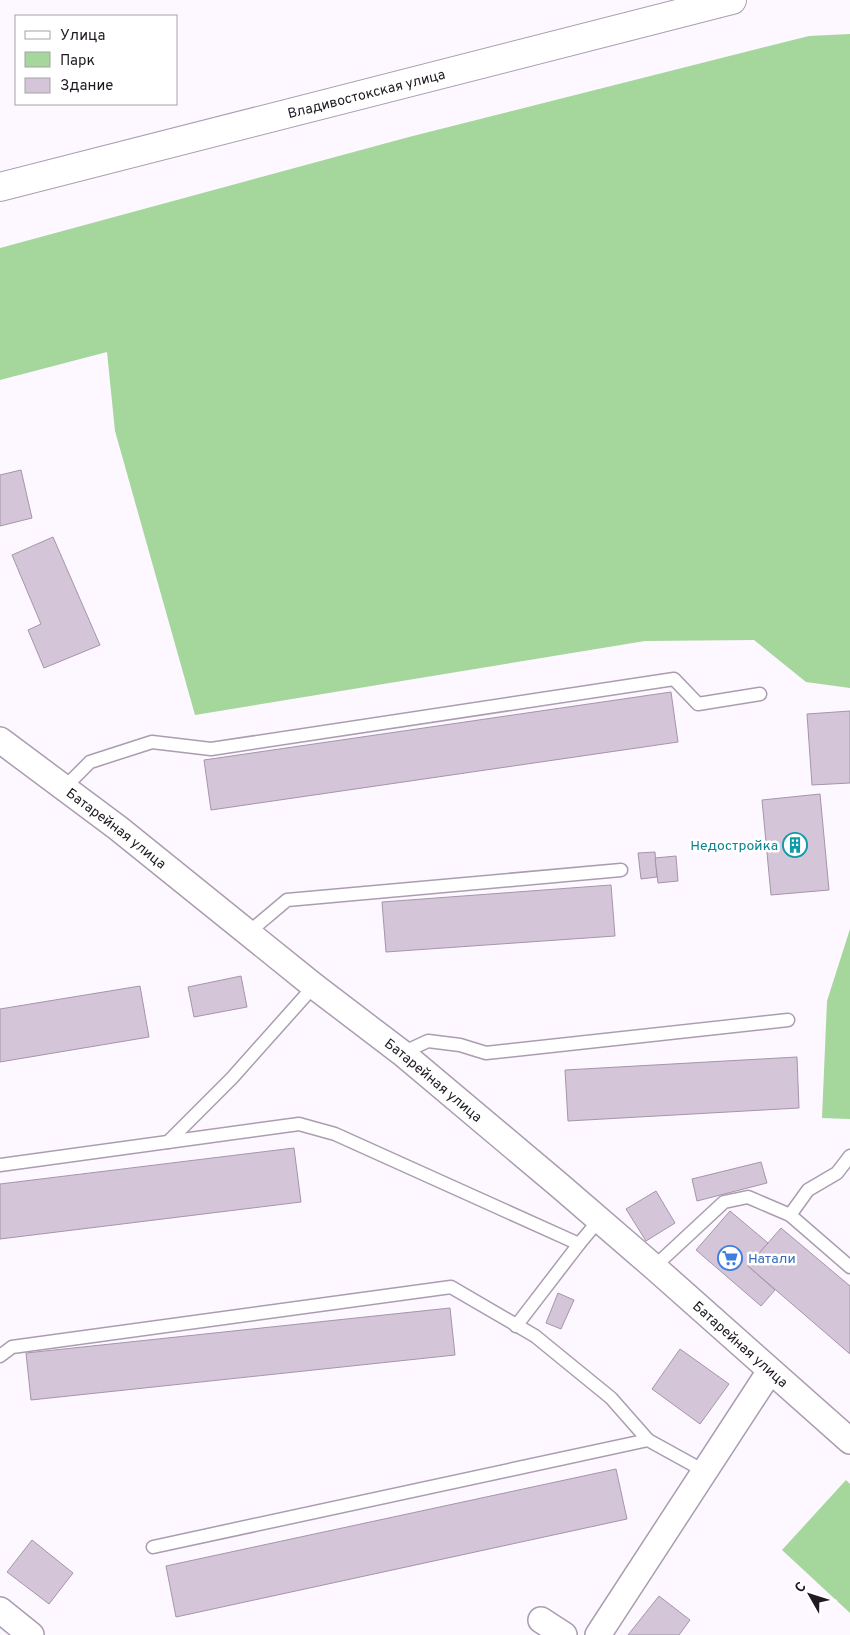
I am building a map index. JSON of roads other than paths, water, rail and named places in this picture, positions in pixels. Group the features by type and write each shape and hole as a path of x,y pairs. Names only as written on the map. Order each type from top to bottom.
{"main road":[{"name":"Владивостокская улица","path":"0,186 732,0"}],"street":[{"name":"Батарейная улица","path":"0,740 118,828 314,986 402,1053 559,1184 850,1441"},
{"path":"598,1635 706,1472 770,1371"},
{"path":"0,1610 31,1635"},
{"path":"541,1620 564,1635"}],"lane":[{"path":"64,788 90,762 152,742 211,749 674,679 698,704 760,694"},
{"path":"249,932 287,900 621,870"},
{"path":"168,1142 232,1078 314,986"},
{"path":"402,1053 428,1041 460,1045 486,1053 788,1020"},
{"path":"0,1165 299,1124 336,1134 579,1244"},
{"path":"790,1215 808,1190 837,1174 850,1156"},
{"path":"654,1267 724,1202 748,1197 790,1215 850,1267"},
{"path":"516,1326 599,1220"},
{"path":"0,1356 12,1347 451,1287 535,1336 611,1398 648,1440 706,1472"},
{"path":"153,1548 648,1440"}],"place":[{"name":"Недостройка","path":"795,845"},
{"name":"Натали","path":"730,1258"}]}
